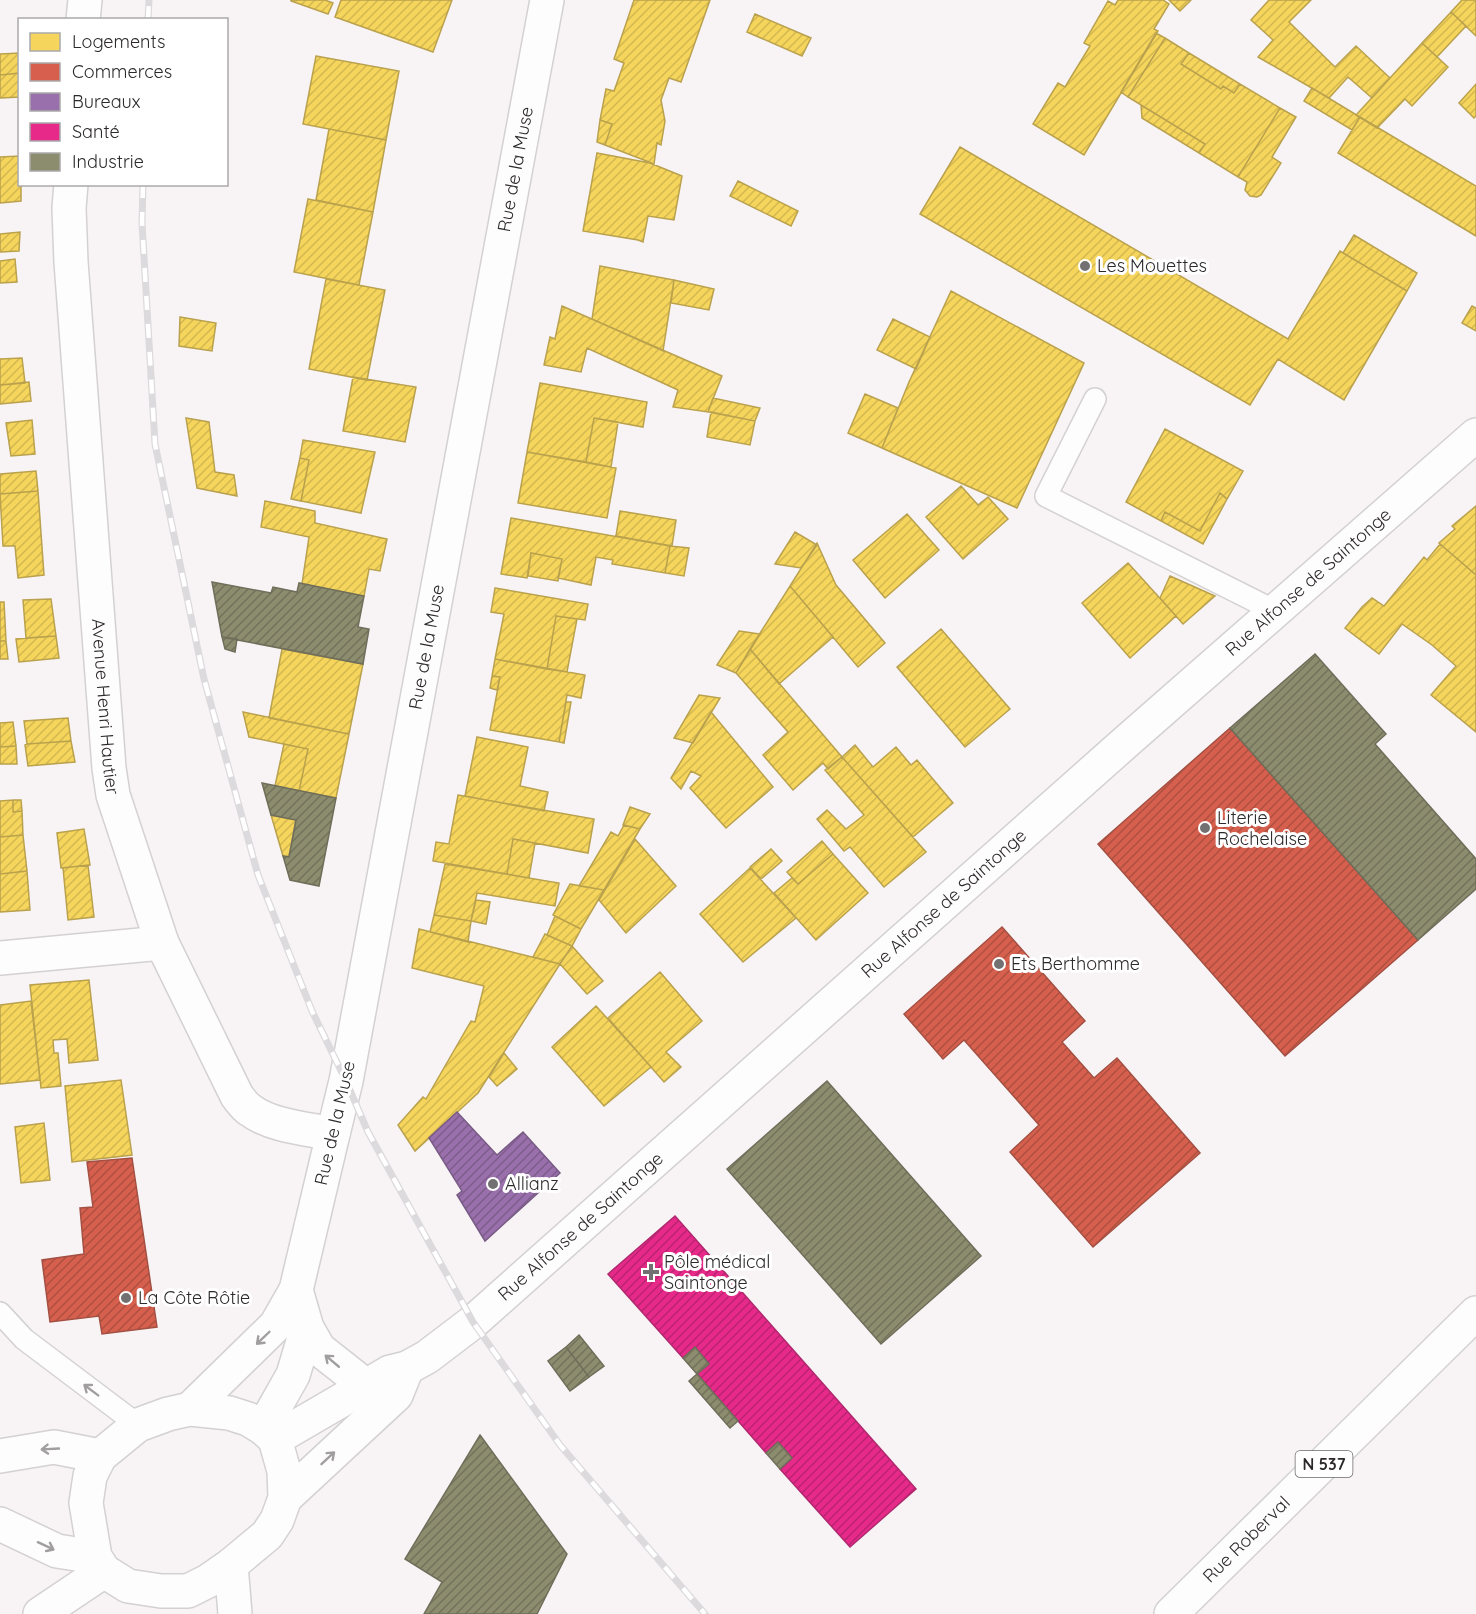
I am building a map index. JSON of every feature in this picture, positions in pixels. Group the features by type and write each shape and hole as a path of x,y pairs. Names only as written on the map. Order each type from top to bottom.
{"street":[{"path":"83,18 85,0"},
{"name":"Rue de la Muse","path":"190,1409 276,1325 296,1290 348,1069 547,0"},
{"name":"Avenue Henri Hautier","path":"71,186 69,208 72,273 109,768 116,806 162,943 237,1096 250,1110 268,1120 333,1134"},
{"name":"Rue Alfonse de Saintonge","path":"269,1434 390,1372 407,1368 427,1357 473,1322 1476,435"},
{"path":"0,958 162,943"},
{"name":"Rue de la Muse","path":"296,1290 307,1328 319,1349 366,1386"},
{"name":"Rue Roberval","path":"1171,1614 1476,1313"},
{"path":"269,1434 293,1375 307,1328"},
{"path":"285,1498 396,1395 407,1368"},
{"path":"0,1524 57,1551 109,1571 161,1591 188,1591 231,1565 267,1535 277,1520 285,1498 284,1471 269,1434 248,1419 229,1413 190,1409 168,1414 138,1425 100,1456 90,1476 86,1503 109,1571 147,1614"},
{"path":"0,1456 54,1447 100,1456"},
{"path":"231,1565 235,1614"},
{"path":"40,1614 109,1571"}],"lane":[{"path":"1095,399 1046,496 1275,611"},
{"path":"0,1313 24,1339 138,1425"}],"building: Logements":[{"path":"291,0 325,0 333,3 328,14"},
{"path":"341,0 452,0 433,52 335,17"},
{"path":"634,0 710,0 681,82 669,78 661,100 665,121 661,145 657,143 654,164 605,145 612,124 600,120 606,89 614,91 624,63 614,59"},
{"path":"1118,0 1163,0 1169,4 1154,29 1158,31 1084,155 1033,124 1058,83 1065,87 1090,46 1084,43 1108,1 1115,5"},
{"path":"1169,0 1191,0 1180,11"},
{"path":"1269,0 1311,0 1289,22 1335,67 1356,46 1390,78 1372,98 1348,77 1329,98 1258,57 1273,40 1251,20"},
{"path":"1462,0 1476,0 1476,36 1451,12"},
{"path":"1451,12 1466,26 1437,57 1422,43"},
{"path":"755,14 811,38 802,56 747,32"},
{"path":"1156,33 1165,38 1128,97 1121,92"},
{"path":"1165,38 1189,53 1181,64 1221,89 1223,86 1234,93 1240,84 1280,108 1238,177 1199,153 1205,144 1128,97"},
{"path":"1422,43 1448,67 1412,106 1405,99 1377,128 1356,115"},
{"path":"18,53 18,73 0,75 0,54"},
{"path":"1189,53 1240,84 1234,93 1223,86 1221,89 1181,64"},
{"path":"316,56 399,71 386,140 303,124"},
{"path":"18,73 18,97 0,98 0,75"},
{"path":"1476,84 1476,116 1474,118 1459,103"},
{"path":"1312,88 1360,117 1352,130 1304,101"},
{"path":"1141,105 1205,144 1199,153 1142,118"},
{"path":"1280,108 1296,117 1272,157 1281,163 1261,195 1250,196 1245,190 1247,182 1238,177"},
{"path":"1360,117 1476,186 1476,236 1338,153"},
{"path":"600,120 612,124 605,145 597,142"},
{"path":"329,129 386,140 373,212 316,200"},
{"name":"Les Mouettes","path":"960,147 1288,339 1340,251 1407,291 1344,400 1278,359 1250,405 920,214"},
{"path":"597,153 650,163 682,176 674,220 648,216 643,242 583,231"},
{"path":"18,156 18,186 21,186 21,201 0,203 0,157"},
{"path":"738,181 798,211 791,226 730,196"},
{"path":"308,199 373,212 359,285 294,272"},
{"path":"20,232 19,251 0,252 0,234"},
{"path":"1354,235 1417,273 1407,291 1343,253"},
{"path":"15,259 17,282 0,283 0,261"},
{"path":"600,266 674,280 663,351 592,319"},
{"path":"326,279 385,290 367,380 309,369"},
{"path":"674,280 714,289 709,310 671,303"},
{"path":"951,291 1084,363 1017,508 882,448 909,382"},
{"path":"562,306 722,376 708,412 673,407 678,390 587,348 581,372 544,365 550,337 555,339"},
{"path":"1472,306 1476,308 1476,331 1462,323"},
{"path":"180,317 216,323 212,351 179,346"},
{"path":"893,319 930,337 916,369 877,350"},
{"path":"22,358 25,383 0,385 0,359"},
{"path":"353,377 416,387 405,442 343,431"},
{"path":"29,382 31,401 0,404 0,385"},
{"path":"540,383 647,402 643,427 594,418 586,462 527,452"},
{"path":"865,394 898,408 882,448 848,433"},
{"path":"713,398 760,408 755,421 708,412"},
{"path":"711,412 755,421 750,445 707,437"},
{"path":"186,418 209,422 215,472 234,475 237,496 197,488"},
{"path":"594,418 618,422 611,467 586,462"},
{"path":"32,420 35,454 11,456 6,423"},
{"path":"1165,429 1243,471 1227,499 1220,493 1200,531 1165,512 1161,521 1126,502"},
{"path":"303,440 375,452 361,513 301,501 309,460 300,458"},
{"path":"527,452 616,468 607,518 518,503"},
{"path":"300,458 309,460 301,501 291,499"},
{"path":"36,471 38,491 0,494 0,474"},
{"path":"961,486 978,505 988,497 1008,519 963,559 926,517"},
{"path":"38,491 44,575 18,578 15,546 3,546 0,494"},
{"path":"1220,493 1227,499 1203,544 1161,521 1165,512 1200,531"},
{"path":"265,501 315,511 315,523 387,539 380,571 369,569 364,596 302,584 309,537 261,527"},
{"path":"1476,506 1476,575 1439,543 1455,529 1452,526"},
{"path":"620,511 676,520 672,546 616,536"},
{"path":"907,514 939,550 885,598 853,560"},
{"path":"511,518 670,546 665,573 612,564 613,560 596,557 591,585 558,578 562,559 531,553 527,578 501,574"},
{"path":"795,532 817,545 801,568 775,564"},
{"path":"817,543 836,585 885,643 858,667 790,586"},
{"path":"1440,544 1476,575 1476,732 1431,695 1456,666 1432,645 1402,624 1379,654 1345,628 1372,598 1384,606 1424,557 1427,560"},
{"path":"670,546 689,548 684,576 665,573"},
{"path":"531,553 562,559 558,581 528,576"},
{"path":"1128,563 1176,616 1130,658 1082,603"},
{"path":"1170,576 1215,596 1183,624 1160,598"},
{"path":"790,586 833,637 779,684 750,649"},
{"path":"495,588 588,604 585,620 556,616 547,669 495,659 504,614 491,612"},
{"path":"51,599 56,636 26,638 23,600"},
{"path":"0,602 4,602 6,641 0,641"},
{"path":"556,616 577,619 567,672 547,669"},
{"path":"941,629 1010,709 965,747 897,667"},
{"path":"739,631 760,634 736,673 717,665"},
{"path":"56,636 59,658 19,662 16,639"},
{"path":"0,641 6,641 8,659 0,659"},
{"path":"282,649 363,664 349,734 269,718"},
{"path":"750,649 842,757 828,769 823,763 793,790 763,755 788,732 736,673"},
{"path":"495,659 585,675 581,698 567,695 559,742 490,730 500,677 492,676"},
{"path":"492,676 500,677 497,690 490,688"},
{"path":"699,695 720,698 693,743 674,738"},
{"path":"566,702 571,702 564,743 559,742"},
{"path":"243,712 349,734 336,798 299,791 308,749 249,737"},
{"path":"711,712 773,787 726,828 690,788 701,776 691,771 681,789 671,778"},
{"path":"68,718 71,741 27,744 24,721"},
{"path":"13,722 16,746 0,747 0,723"},
{"path":"477,737 528,747 520,786 548,792 544,811 465,796"},
{"path":"71,741 75,762 28,766 25,745"},
{"path":"284,744 308,749 299,791 275,786"},
{"path":"855,745 873,767 896,747 911,765 917,760 953,803 913,837 842,757"},
{"path":"16,746 17,764 0,764 0,747"},
{"path":"842,757 926,852 884,887 850,847 844,851 817,819 827,810 846,829 864,815 825,770"},
{"path":"458,795 594,819 588,853 513,839 507,874 433,861 436,842 449,844"},
{"path":"13,800 13,812 22,811 23,835 0,837 0,801"},
{"path":"13,800 21,800 22,811 13,812"},
{"path":"630,807 650,814 640,829 623,825"},
{"path":"271,815 296,820 289,857 283,856"},
{"path":"624,825 640,829 604,890 579,886 611,832 618,836"},
{"path":"84,829 90,865 61,868 57,833"},
{"path":"23,835 27,871 0,874 0,837"},
{"path":"513,839 535,843 529,878 507,874"},
{"path":"635,839 676,886 626,933 599,900"},
{"path":"822,841 833,854 798,884 787,872"},
{"path":"771,849 782,861 761,879 750,867"},
{"path":"833,854 868,893 816,940 774,893 792,878 798,884"},
{"path":"445,864 559,883 555,906 477,893 471,921 434,915"},
{"path":"88,865 94,917 68,920 63,868"},
{"path":"750,868 796,918 743,962 700,914"},
{"path":"27,871 30,910 0,912 0,874"},
{"path":"570,884 604,890 581,929 553,915"},
{"path":"476,900 490,902 486,924 471,921"},
{"path":"434,915 471,921 468,942 430,932"},
{"path":"555,916 581,929 572,946 547,935"},
{"path":"419,929 560,964 478,1093 415,1151 398,1125 423,1097 426,1099 471,1021 475,1022 484,986 412,968"},
{"path":"545,934 572,946 560,964 533,957"},
{"path":"572,946 603,981 587,994 560,964"},
{"path":"660,972 702,1021 666,1052 681,1067 664,1082 608,1018"},
{"path":"89,980 98,1060 69,1063 67,1039 53,1040 54,1053 58,1053 61,1086 41,1088 30,985"},
{"path":"31,1001 40,1080 0,1084 0,1005"},
{"path":"596,1006 651,1067 604,1106 552,1047"},
{"path":"504,1053 517,1069 497,1086 489,1077"},
{"path":"121,1080 132,1155 72,1162 65,1086"},
{"path":"44,1123 50,1180 21,1183 15,1127"}],"building: Commerces":[{"path":"1230,728 1418,940 1285,1056 1098,844"},
{"path":"1002,927 1085,1021 1062,1042 1094,1078 1117,1058 1200,1153 1093,1247 1010,1152 1039,1125 964,1040 943,1059 904,1014"},
{"path":"132,1158 157,1327 102,1334 99,1316 50,1322 42,1260 84,1254 80,1208 93,1207 87,1162"}],"building: Bureaux":[{"path":"457,1112 497,1155 523,1132 560,1173 485,1241 457,1195 462,1191 429,1138"}],"building: Santé":[{"path":"675,1216 916,1489 850,1547 780,1469 792,1458 778,1442 766,1453 697,1374 709,1364 695,1347 683,1358 608,1274"}],"building: Industrie":[{"path":"212,582 271,593 273,587 297,592 299,583 364,596 358,627 369,629 363,664 222,637"},
{"path":"222,637 237,639 235,652 225,649"},
{"path":"1315,654 1386,734 1375,744 1476,859 1476,889 1418,940 1230,728"},
{"path":"262,783 336,798 319,886 290,880 283,856 289,857 296,820 271,815"},
{"path":"827,1081 981,1256 881,1344 727,1169"},
{"path":"579,1335 604,1366 589,1377 566,1347"},
{"path":"566,1347 589,1377 570,1391 548,1361"},
{"path":"695,1347 709,1364 697,1374 683,1358"},
{"path":"697,1374 738,1421 730,1428 689,1381"},
{"path":"480,1435 567,1554 537,1614 424,1614 442,1582 405,1559"},
{"path":"778,1442 792,1458 780,1469 766,1453"}],"railway":[{"path":"148,18 149,0"},
{"path":"143,186 142,223 155,444 204,679 258,875 312,1011 368,1132 473,1322 560,1445 705,1614"}],"place":[{"name":"Les Mouettes","path":"1085,266"},
{"name":"Literie Rochelaise","path":"1205,828"},
{"name":"Ets Berthomme","path":"999,964"},
{"name":"Allianz","path":"493,1184"},
{"name":"Pôle médical Saintonge","path":"651,1272"},
{"name":"La Côte Rôtie","path":"126,1298"}]}
